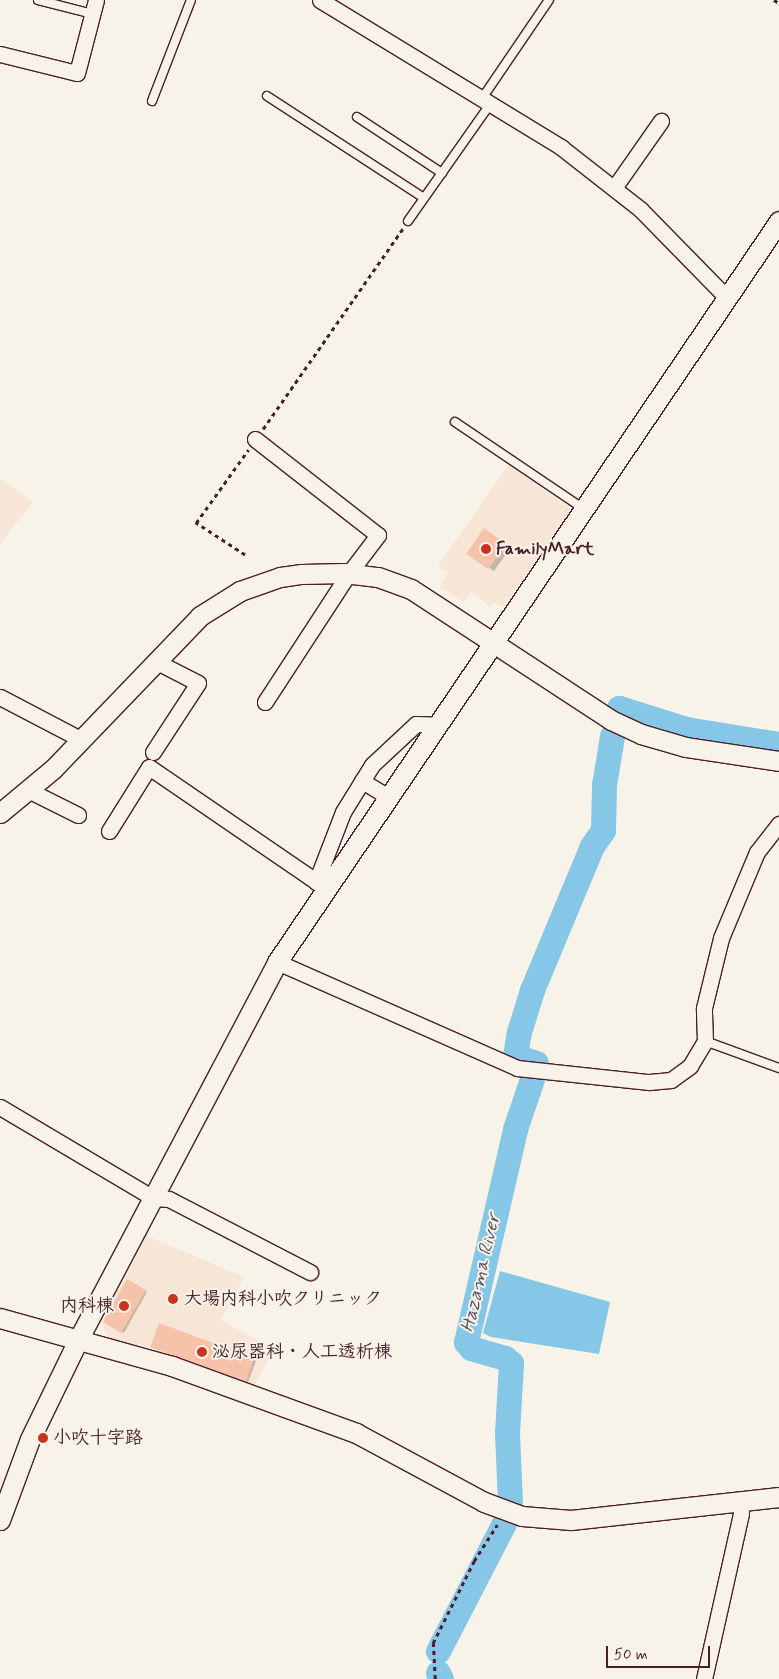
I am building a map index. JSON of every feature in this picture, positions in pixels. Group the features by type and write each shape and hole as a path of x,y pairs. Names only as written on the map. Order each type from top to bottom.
{"street":[{"path":"320,0 487,100 562,148 614,188 676,242 728,299"},
{"path":"0,54 77,73 94,7"},
{"path":"614,188 661,121"},
{"path":"0,1520 30,1439 78,1340 277,962 321,886 390,798 779,221"},
{"path":"255,439 378,535 350,573 265,702"},
{"path":"0,813 82,740 155,660 200,616 240,591 280,577 350,573 378,577 411,589 611,720 641,734 686,747 779,761"},
{"path":"153,752 198,683 155,660"},
{"path":"0,697 82,740"},
{"path":"321,886 343,812 372,765 416,724 439,725"},
{"path":"110,831 149,767 321,886"},
{"path":"362,781 390,798"},
{"path":"28,790 78,816"},
{"path":"277,962 517,1068 649,1082 671,1080 681,1076 690,1066 705,1041 704,1008 721,938 756,852 779,824"},
{"path":"0,1107 153,1198 169,1199 310,1272"},
{"path":"0,1318 172,1366 356,1433 504,1511 542,1520 571,1520 779,1497"},
{"path":"704,1679 741,1513 740,1502"}],"lane":[{"path":"38,0 94,7"},
{"path":"152,101 191,0"},
{"path":"408,221 442,173 549,0"},
{"path":"267,96 424,198"},
{"path":"357,117 442,173"},
{"path":"455,422 584,509"},
{"path":"705,1041 779,1068"}],"path":[{"path":"774,0 779,3"},
{"path":"245,555 196,524 408,221"},
{"path":"435,1679 433,1644 474,1562 504,1511"}],"shaded area":[{"path":"509,464 572,510 504,606 493,604 491,608 471,591 464,602 440,587 448,573 438,566"},
{"path":"0,478 33,502 0,544"},
{"name":"大場内科小吹クリニック","path":"147,1236 244,1277 221,1320 274,1349 254,1387 139,1344 134,1348 110,1340 101,1323"}],"water":[{"path":"500,1271 610,1302 599,1354 491,1337 483,1333"}],"building":[{"name":"FamilyMart","path":"484,528 506,544 488,569 466,554"},
{"name":"内科棟","path":"127,1279 146,1290 121,1333 103,1322"},
{"name":"泌尿器科・人工透析棟","path":"159,1323 254,1358 246,1382 150,1347"}],"waterway":[{"name":"Hazama River","path":"618,713 619,708 686,729 779,744"},
{"name":"Hazama River","path":"536,1063 515,1056 519,1032 532,990 592,846 603,830 604,785 612,736"},
{"name":"Hazama River","path":"510,1502 507,1433 511,1363 505,1358 471,1348 466,1342 515,1129 532,1079"},
{"name":"Hazama River","path":"438,1651 504,1523"},
{"name":"Hazama River","path":"438,1673 441,1679"}],"place":[{"name":"FamilyMart","path":"486,549"},
{"name":"大場内科小吹クリニック","path":"173,1299"},
{"name":"内科棟","path":"124,1306"},
{"name":"泌尿器科・人工透析棟","path":"202,1352"},
{"name":"小吹十字路","path":"43,1438"}]}
